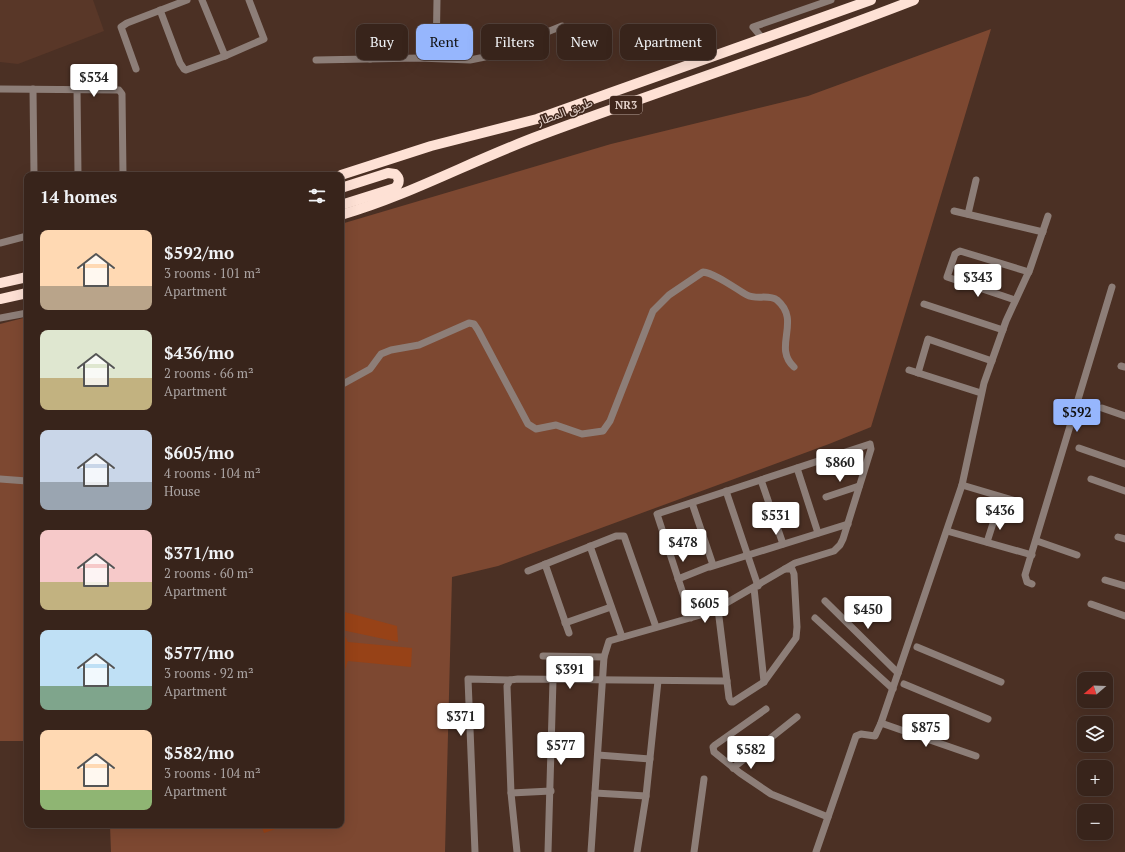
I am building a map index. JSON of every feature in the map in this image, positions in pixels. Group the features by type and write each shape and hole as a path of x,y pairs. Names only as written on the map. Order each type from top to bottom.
{"highway":[{"name":"طريق المطار","path":"344,174 431,146 537,119 871,0"},
{"name":"طريق المطار","path":"344,213 405,193 477,160 541,135 855,23 914,0"},
{"path":"344,187 388,173 395,174 399,179 398,185 395,188 344,203"},
{"path":"0,283 24,278"},
{"path":"0,299 24,294"}],"street":[{"path":"136,69 121,27 127,22 187,0"},
{"path":"202,0 225,56"},
{"path":"160,10 184,69 225,56 264,39 249,0"},
{"path":"437,0 437,24"},
{"path":"763,39 753,27 831,0"},
{"path":"473,59 485,57 557,28"},
{"path":"316,60 356,59"},
{"path":"452,60 466,60"},
{"path":"77,88 78,172"},
{"path":"0,89 118,89 121,92 122,172"},
{"path":"33,89 34,172"},
{"path":"968,214 976,180"},
{"path":"954,211 1043,232"},
{"path":"816,852 856,736 861,734 875,736 881,723 948,531 962,485 982,393 992,360 1015,300 1028,272 1048,216"},
{"path":"0,243 24,237"},
{"path":"1015,300 947,277 955,254 960,250 1028,272"},
{"path":"344,383 370,369 382,354 391,350 419,345 469,323 474,324 478,330 528,424 539,429 556,425 582,434 603,431 610,421 653,311 669,295 703,272 707,272 750,297 777,300 787,315 788,330 784,353 794,367"},
{"path":"1032,584 1027,582 1025,575 1112,287"},
{"path":"924,304 1003,330"},
{"path":"0,318 24,314"},
{"path":"918,373 928,339 992,360"},
{"path":"909,370 982,393"},
{"path":"1102,408 1125,416"},
{"path":"591,852 604,657 609,641 691,618 718,609 801,560 834,551 840,545 848,524 871,449 870,444 657,514 691,618"},
{"path":"1079,448 1125,464"},
{"path":"797,468 818,533"},
{"path":"0,479 24,481"},
{"path":"1091,479 1125,491"},
{"path":"761,480 783,544"},
{"path":"962,485 1019,502"},
{"path":"826,497 859,486"},
{"path":"726,491 748,555 756,587 764,682"},
{"path":"692,502 713,563 710,567"},
{"path":"987,542 996,514"},
{"path":"678,579 710,567 848,524"},
{"path":"948,531 1032,555"},
{"path":"528,571 616,536 624,536 656,627"},
{"path":"1036,541 1077,555"},
{"path":"590,546 610,607 622,637"},
{"path":"545,564 569,633"},
{"path":"718,609 731,702 764,682 797,633 794,574 792,569 785,569"},
{"path":"1105,580 1125,586"},
{"path":"825,601 898,673"},
{"path":"1091,604 1125,616"},
{"path":"565,622 610,607"},
{"path":"815,618 893,689"},
{"path":"918,647 1001,682"},
{"path":"543,656 604,657"},
{"path":"475,852 468,679 727,681"},
{"path":"510,680 508,686 512,793 517,852"},
{"path":"548,852 551,791 553,680"},
{"path":"638,852 646,796 658,681"},
{"path":"904,684 988,719"},
{"path":"766,709 713,747 714,752 733,768 771,794 828,817"},
{"path":"733,768 798,717"},
{"path":"881,723 976,756"},
{"path":"598,755 650,759"},
{"path":"694,852 704,780"},
{"path":"512,793 551,791"},
{"path":"595,793 646,796"}],"shaded area":[{"path":"0,0 93,0 104,31 18,64 0,62"},
{"path":"991,29 871,427 829,444 498,566 452,577 445,852 111,852 110,828 344,828 344,223 611,144 808,96"},
{"path":"24,318 24,741 0,741 0,324"},
{"path":"344,612 397,626 398,642 344,630"},
{"path":"344,634 348,642 412,648 411,667 348,661 344,672"},
{"path":"262,828 278,828 264,833"}]}
